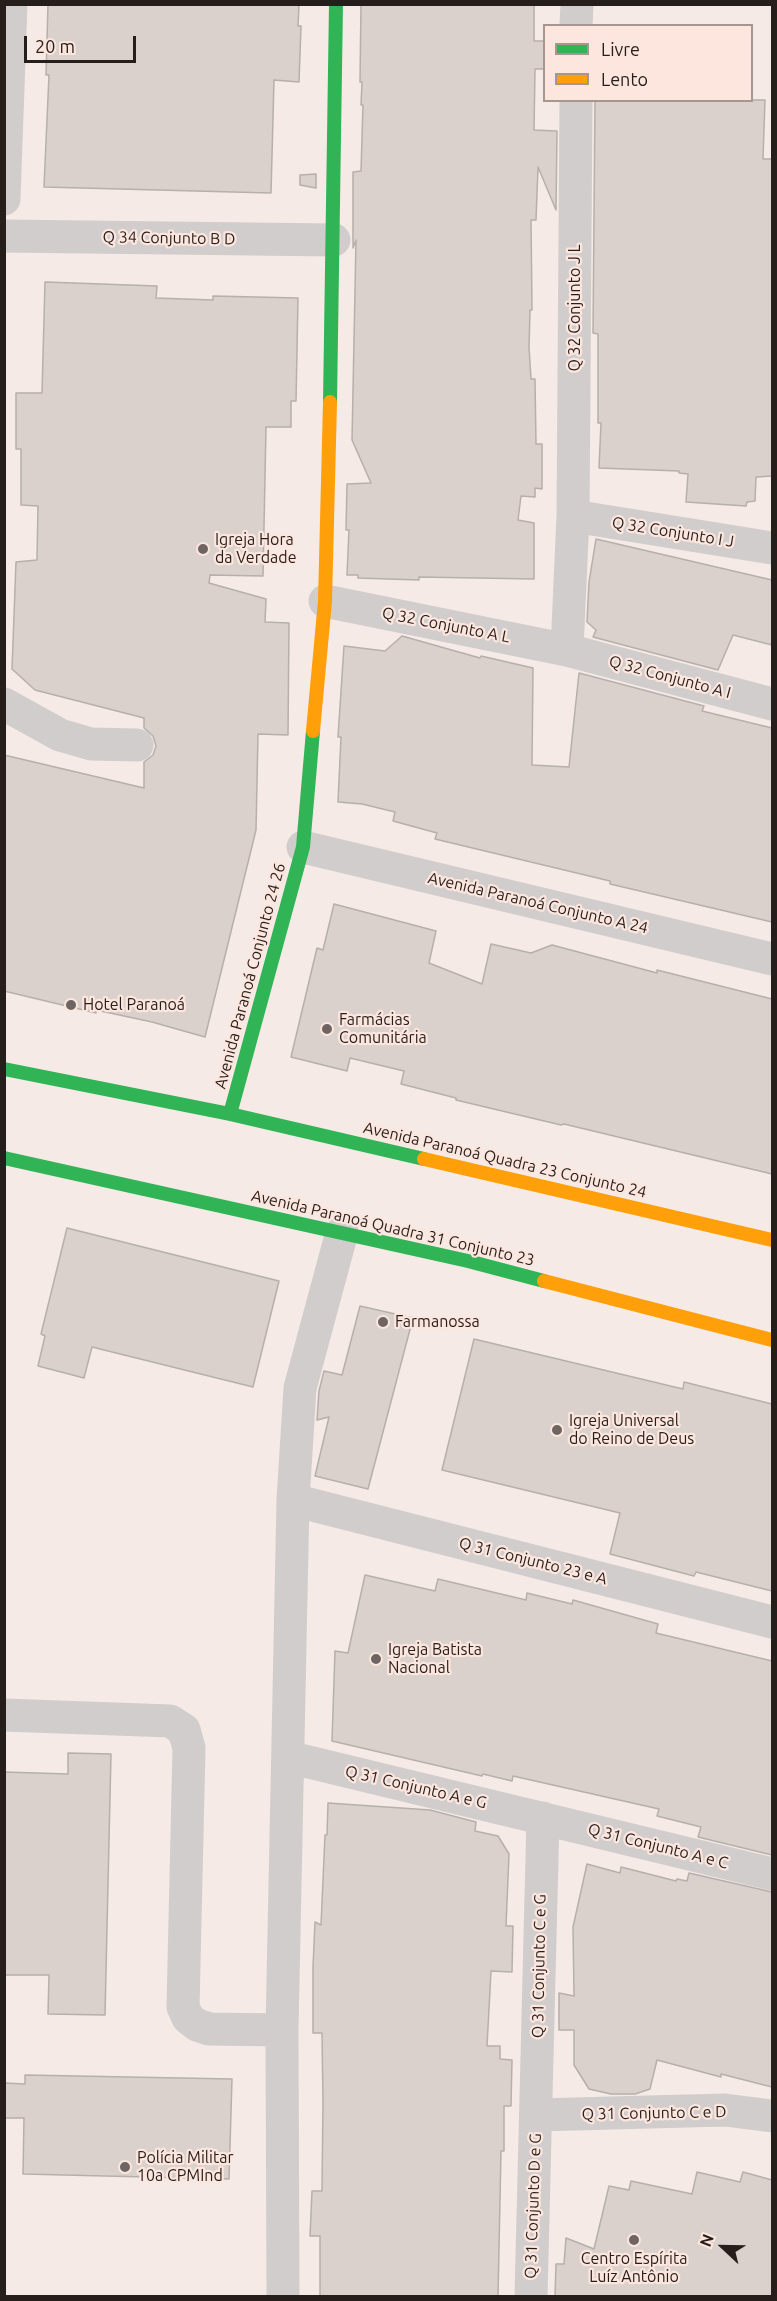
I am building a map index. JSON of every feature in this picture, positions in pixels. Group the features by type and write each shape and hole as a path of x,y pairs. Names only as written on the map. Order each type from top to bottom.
{"street":[{"path":"4,199 10,4"},
{"name":"Avenida Paranoá Conjunto 24 26","path":"230,1114 303,847 325,601 334,240 336,4"},
{"path":"576,24 577,4"},
{"name":"Q 32 Conjunto J L","path":"567,650 573,516 576,102"},
{"name":"Q 34 Conjunto B D","path":"4,236 334,240"},
{"name":"Q 32 Conjunto I J","path":"573,516 772,548"},
{"name":"Q 32 Conjunto A L","path":"325,601 567,650"},
{"name":"Q 32 Conjunto A I","path":"567,650 772,704"},
{"path":"4,704 60,735 91,744 136,745"},
{"name":"Avenida Paranoá Conjunto A 24","path":"303,847 772,959"},
{"name":"Avenida Paranoá Quadra 23 Conjunto 24","path":"7,1072 230,1114 772,1240"},
{"name":"Avenida Paranoá Quadra 31 Conjunto 23","path":"4,1158 468,1261 772,1340"},
{"path":"284,2296 282,2030 293,1500 300,1388 342,1232"},
{"name":"Q 31 Conjunto 23 e A","path":"293,1500 772,1622"},
{"path":"4,1715 170,1721 180,1725 184,1730 189,1748 183,2007 188,2018 197,2025 209,2029 282,2030"},
{"name":"Q 31 Conjunto A e G","path":"288,1757 543,1818"},
{"name":"Q 31 Conjunto A e C","path":"543,1818 772,1874"},
{"name":"Q 31 Conjunto C e G","path":"536,2115 543,1818"},
{"name":"Q 31 Conjunto C e D","path":"536,2115 725,2110 772,2116"},
{"name":"Q 31 Conjunto D e G","path":"531,2296 536,2115"}],"building":[{"path":"48,4 299,4 298,26 301,26 299,82 274,80 271,193 44,187 49,75 46,75"},
{"path":"361,4 534,4 534,41 543,41 543,69 535,69 534,130 557,131 556,210 538,167 536,220 531,220 532,310 530,310 529,347 531,379 535,379 536,444 542,444 542,489 535,488 535,497 521,496 518,520 534,523 534,579 419,577 419,580 358,578 358,575 347,575 349,530 346,530 347,484 371,483 352,440 356,240 353,248 353,172 361,171 363,105 361,105 362,82 360,82"},
{"path":"753,100 765,100 763,159 772,159 772,476 756,477 755,501 747,502 746,506 686,502 688,474 679,473 679,471 599,468 601,423 598,423 598,334 593,333 595,102 753,102"},
{"path":"316,174 316,188 300,185 300,175"},
{"path":"45,282 157,286 156,298 213,300 213,296 298,298 296,401 291,401 291,427 266,427 263,576 210,575 209,583 266,599 265,622 289,623 288,735 258,734 256,830 205,1037 152,1022 96,1010 96,1013 4,991 4,755 144,788 144,762 153,755 156,746 153,736 144,728 144,718 35,690 12,669 16,562 37,560 38,506 21,505 21,449 16,449 16,393 42,393"},
{"path":"596,539 772,580 772,645 733,635 718,670 593,637 596,630 587,622 589,582"},
{"path":"402,636 480,658 481,656 533,668 532,765 569,767 579,673 704,706 702,711 772,728 772,922 610,884 610,881 435,839 437,833 393,821 395,812 362,804 338,802 341,737 338,737 344,646 385,651"},
{"path":"334,904 436,931 429,963 482,984 491,944 531,953 552,945 657,973 657,970 772,999 772,1174 456,1100 456,1098 401,1084 404,1071 350,1058 347,1071 291,1057 317,948 323,950"},
{"path":"67,1228 279,1281 253,1387 92,1347 84,1378 38,1366 45,1336 41,1334"},
{"path":"360,1306 413,1318 368,1489 315,1476 329,1417 317,1420 319,1391 324,1371 342,1375"},
{"path":"474,1339 683,1389 684,1382 772,1404 772,1591 696,1572 694,1576 610,1554 620,1513 442,1470"},
{"path":"365,1575 435,1591 438,1579 526,1600 527,1593 572,1604 573,1600 658,1624 656,1633 772,1661 772,1855 698,1837 701,1827 657,1816 659,1809 513,1776 512,1781 483,1774 482,1776 332,1741 335,1651 348,1653"},
{"path":"68,1753 111,1754 105,2015 48,2014 49,1975 4,1975 4,1772 68,1774"},
{"path":"328,1803 430,1810 476,1822 475,1831 498,1836 509,1854 506,1926 513,1926 512,1972 491,1971 487,2046 500,2046 500,2059 512,2060 511,2106 504,2106 504,2151 501,2151 498,2296 320,2296 320,2236 310,2236 312,2191 322,2191 323,2102 322,2033 313,2033 313,1967 315,1922 321,1925"},
{"path":"587,1864 620,1873 621,1867 676,1881 677,1879 687,1881 689,1873 772,1892 772,2087 721,2074 721,2077 657,2060 650,2089 635,2094 611,2094 589,2089 574,2065 574,2030 559,2030 559,1993 574,1996 573,1927"},
{"path":"25,2075 232,2079 229,2179 23,2174 24,2118 4,2118 4,2083 25,2084"},
{"path":"697,2172 740,2182 743,2172 772,2180 772,2296 555,2296 556,2264 564,2264 566,2238 594,2249 609,2186 629,2190 631,2181 692,2194"}],"traffic: fast":[{"path":"330,402 336,4"},
{"path":"230,1114 303,847 313,731"},
{"path":"4,1069 230,1114 424,1159"},
{"path":"4,1158 468,1261 544,1281"}],"traffic: slow":[{"path":"313,731 325,601 330,402"},
{"path":"424,1159 772,1240"},
{"path":"544,1281 772,1340"}],"place":[{"name":"Igreja Hora da Verdade","path":"203,549"},
{"name":"Hotel Paranoá","path":"71,1005"},
{"name":"Farmácias Comunitária","path":"327,1029"},
{"name":"Farmanossa","path":"383,1322"},
{"name":"Igreja Universal do Reino de Deus","path":"557,1430"},
{"name":"Igreja Batista Nacional","path":"376,1659"},
{"name":"Polícia Militar 10a CPMInd","path":"125,2167"},
{"name":"Centro Espírita Luíz Antônio","path":"634,2240"}]}
